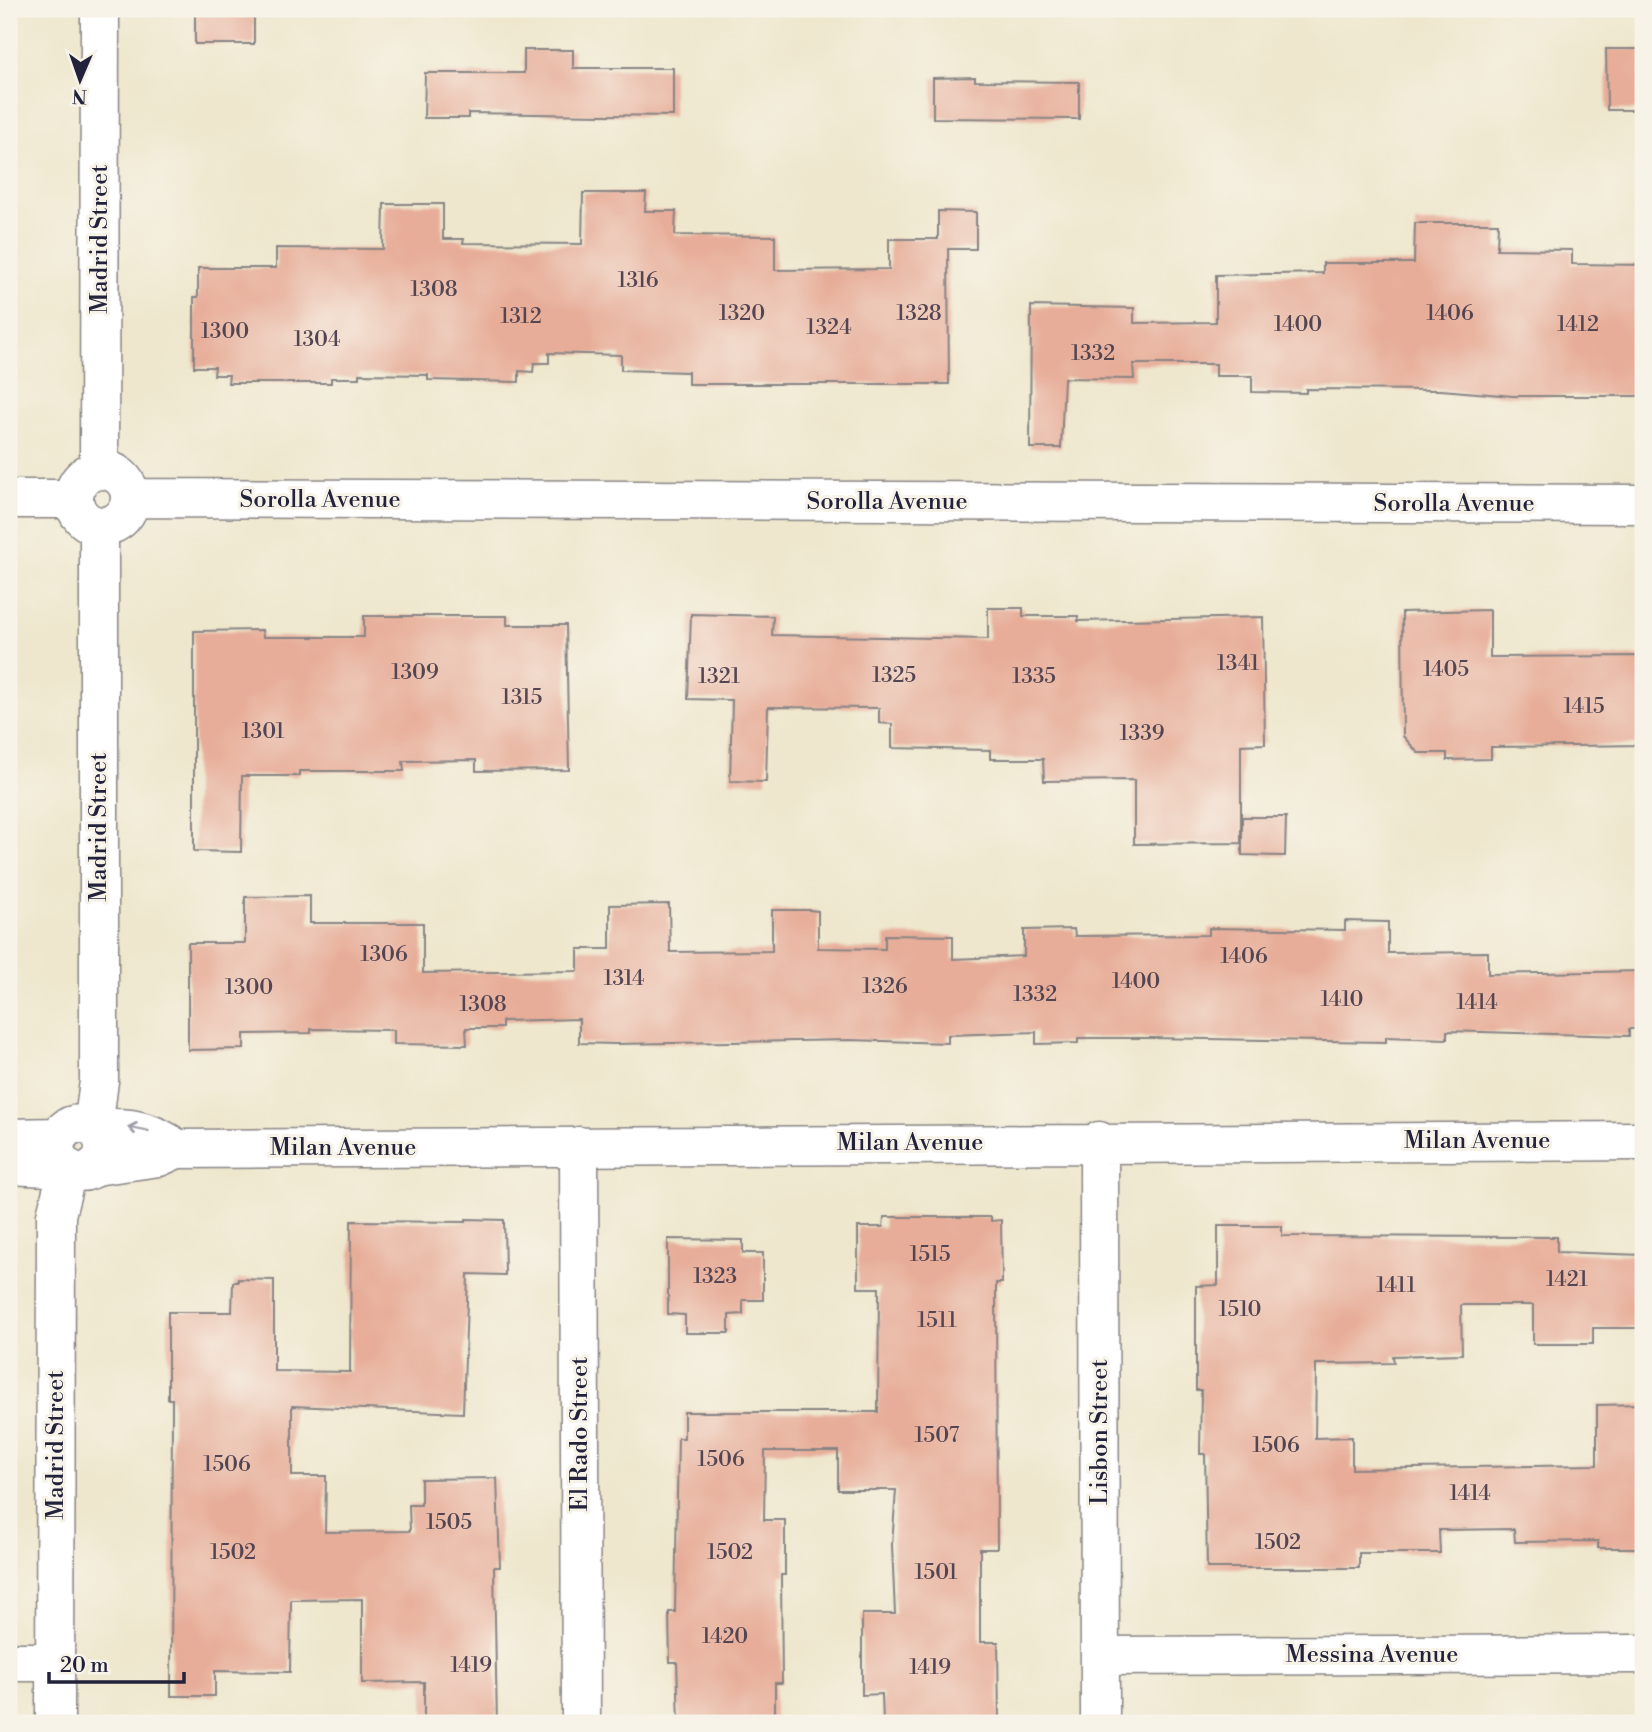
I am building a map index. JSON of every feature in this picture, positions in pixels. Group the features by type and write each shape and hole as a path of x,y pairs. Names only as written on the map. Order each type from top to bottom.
{"street":[{"name":"Madrid Street","path":"99,470 100,9"},
{"path":"9,499 86,512 115,523 123,518 131,498 127,482 120,475 99,470 84,475 79,482 86,512"},
{"name":"Sorolla Avenue","path":"131,498 1643,504"},
{"name":"Madrid Street","path":"55,1723 57,1215 99,1081 86,512"},
{"name":"Milan Avenue","path":"9,1166 79,1150 129,1127 152,1132 177,1149 1099,1141 1643,1140"},
{"name":"Milan Avenue","path":"9,1138 79,1150"},
{"name":"Lisbon Street","path":"1099,1141 1100,1723"},
{"name":"El Rado Street","path":"579,1146 581,1723"},
{"name":"Messina Avenue","path":"1101,1656 1643,1654"},
{"path":"9,1662 55,1662"}],"building":[{"path":"195,9 254,9 254,44 195,44"},
{"path":"1606,49 1643,49 1643,110 1607,110"},
{"path":"524,50 573,50 573,68 673,68 673,116 468,113 468,118 424,118 425,73 524,73"},
{"path":"975,77 975,81 1079,82 1079,119 933,118 933,78"},
{"path":"583,193 646,193 645,211 676,211 675,235 775,236 775,270 889,269 889,239 938,239 938,211 976,212 976,249 948,249 949,384 688,384 688,372 621,370 621,355 549,353 549,363 534,363 533,372 519,371 519,382 428,380 428,375 359,374 359,378 331,378 331,383 228,383 229,375 214,375 215,367 194,367 194,297 198,297 198,268 276,268 276,248 383,249 384,204 443,204 443,239 464,239 463,243 582,244"},
{"path":"1415,223 1498,223 1497,249 1572,250 1572,264 1643,265 1643,396 1513,396 1441,390 1306,389 1306,393 1252,392 1252,376 1216,376 1216,364 1133,364 1134,379 1064,378 1061,448 1030,448 1031,306 1134,308 1134,323 1216,322 1216,275 1323,273 1323,263 1414,263"},
{"path":"988,608 1023,608 1023,616 1078,616 1078,621 1263,617 1265,744 1241,745 1241,843 1134,844 1134,780 1044,781 1043,759 990,759 990,750 892,748 892,724 879,723 879,708 768,707 766,782 730,781 732,700 688,699 691,614 773,616 772,635 988,639"},
{"path":"1490,610 1490,657 1643,656 1643,745 1491,747 1491,759 1447,760 1447,753 1418,753 1403,736 1402,612"},
{"path":"364,616 507,616 507,625 566,625 569,770 476,771 476,760 403,761 404,771 299,771 299,776 242,776 241,852 194,851 194,631 262,630 263,637 364,637"},
{"path":"1242,817 1286,817 1285,856 1242,855"},
{"path":"310,896 310,923 423,923 423,973 578,971 578,949 610,949 610,905 669,904 670,952 772,951 772,910 809,910 818,911 818,948 885,949 885,935 953,936 953,959 1024,956 1024,930 1074,929 1075,936 1209,935 1209,928 1345,930 1345,921 1388,922 1388,953 1488,952 1488,974 1643,971 1643,1029 1629,1029 1629,1036 1447,1031 1447,1039 1386,1037 1386,1042 1078,1038 1078,1043 1036,1044 1036,1032 948,1035 948,1043 850,1040 615,1044 579,1043 579,1019 502,1021 502,1028 466,1028 467,1045 394,1044 394,1030 311,1029 311,1033 244,1034 244,1049 188,1050 188,943 245,943 245,897"},
{"path":"884,1217 991,1217 991,1221 1001,1220 1002,1283 996,1283 997,1549 980,1549 980,1642 998,1642 999,1723 883,1723 882,1694 862,1695 862,1614 895,1614 892,1545 896,1490 838,1490 838,1451 765,1451 764,1520 785,1520 785,1575 781,1575 782,1683 775,1683 775,1723 679,1723 677,1662 670,1662 669,1612 675,1612 678,1438 684,1438 684,1412 878,1412 879,1288 858,1288 858,1227 883,1227"},
{"path":"466,1219 504,1220 505,1275 468,1274 463,1413 292,1406 292,1476 326,1476 325,1532 410,1531 409,1505 421,1505 421,1479 497,1478 500,1567 494,1567 497,1723 424,1723 424,1682 362,1683 362,1599 291,1600 290,1672 215,1671 215,1696 171,1696 172,1399 168,1399 168,1312 232,1312 233,1282 238,1282 238,1279 274,1280 274,1371 350,1372 351,1221 466,1222"},
{"path":"1218,1226 1282,1226 1282,1236 1557,1237 1557,1252 1643,1255 1643,1328 1593,1328 1593,1344 1533,1344 1533,1305 1461,1305 1462,1354 1393,1356 1394,1363 1316,1364 1315,1438 1352,1437 1352,1469 1597,1465 1597,1405 1643,1404 1643,1548 1598,1548 1598,1541 1515,1542 1514,1529 1439,1530 1440,1553 1359,1553 1359,1568 1207,1568 1205,1454 1200,1454 1201,1390 1196,1390 1196,1286 1218,1285"},
{"path":"668,1239 743,1240 743,1253 763,1253 763,1300 743,1300 743,1314 729,1315 729,1333 685,1333 685,1315 668,1314"}]}
